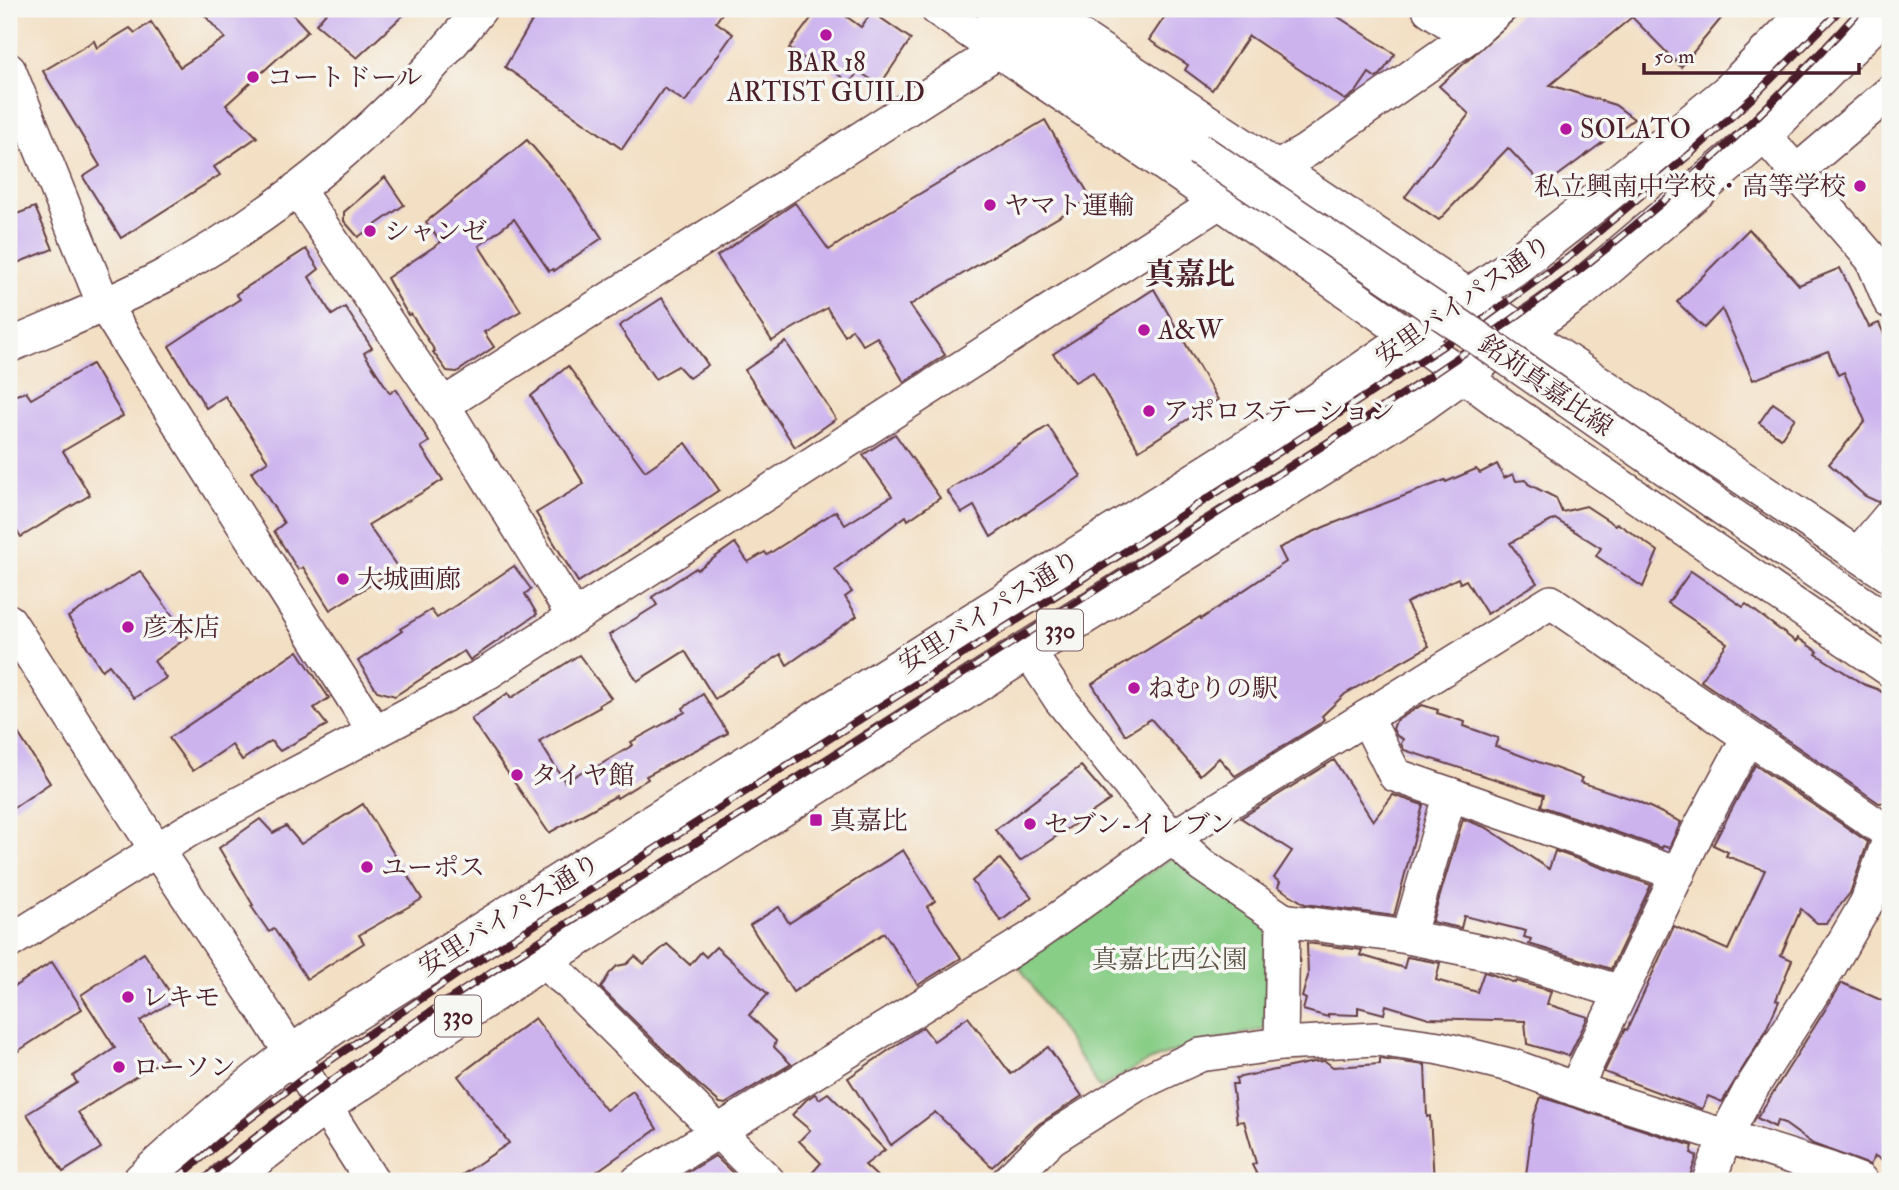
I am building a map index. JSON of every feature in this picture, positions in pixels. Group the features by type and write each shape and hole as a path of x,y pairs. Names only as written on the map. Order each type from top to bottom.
{"highway":[{"name":"安里バイパス通り","path":"142,1181 226,1106 291,1054 1276,430 1471,296 1571,221 1730,92 1812,9"},
{"name":"安里バイパス通り","path":"226,1181 323,1106 541,961 1462,375 1567,300 1763,134 1887,9"}],"street":[{"path":"9,346 159,279 209,250 297,189 351,145 410,90 480,9"},
{"path":"937,9 1219,202 1499,402 1890,670"},
{"name":"銘苅真嘉比線","path":"992,9 1475,336 1890,622"},
{"path":"1039,9 1890,576"},
{"path":"1429,9 1469,36"},
{"path":"1277,169 1469,36 1499,9"},
{"path":"443,405 998,51"},
{"path":"9,70 104,305 374,731"},
{"path":"1796,172 1890,92"},
{"path":"1763,134 1872,259 1890,302"},
{"path":"297,189 443,405 574,617"},
{"path":"9,942 156,849 374,731 453,692 1219,202"},
{"path":"1858,554 1890,516"},
{"path":"638,1181 1031,938 1172,838 1551,602 1890,835 1867,902 1832,964 1748,1092 1709,1181"},
{"path":"9,621 372,1181"},
{"path":"1028,650 1060,699 1172,838 1202,865 1283,920 1408,937 1500,956 1621,992"},
{"path":"1366,717 1395,775 1678,874"},
{"path":"1575,1089 1698,831 1748,738"},
{"path":"1408,937 1450,794"},
{"path":"1281,1045 1283,920"},
{"path":"541,961 568,982 768,1181"},
{"path":"1008,1181 1052,1138 1136,1086 1200,1055 1281,1045 1376,1039 1440,1048 1513,1066 1575,1089 1828,1168 1861,1181"}],"green space":[{"name":"真嘉比西公園","path":"1175,856 1269,925 1266,1029 1192,1045 1148,1061 1100,1088 1015,960"}],"building":[{"path":"199,9 288,9 308,31 226,105 257,137 214,167 220,175 121,238 83,177 100,166 43,71 94,41 97,48 130,28 135,33 151,22 180,67 225,38"},
{"path":"329,9 410,9 357,58 316,24"},
{"path":"539,9 725,9 716,22 733,34 685,102 664,88 622,149 505,67"},
{"path":"818,9 836,9 861,27 872,12 911,39 880,85 858,71 850,83 825,65 821,70 789,48"},
{"path":"1170,9 1326,9 1395,54 1381,74 1376,78 1369,73 1356,92 1345,100 1249,36 1212,90 1185,70 1188,65 1149,40"},
{"path":"1525,9 1729,9 1681,67 1632,17 1550,85 1615,105 1634,119 1544,186 1508,148 1439,220 1405,197 1469,114 1439,86"},
{"path":"1045,120 1091,198 910,305 945,355 904,382 877,337 863,345 852,329 845,336 827,308 772,341 717,256 795,203 829,250"},
{"path":"527,140 570,190 602,238 554,271 549,271 514,219 479,246 521,311 484,332 494,347 457,372 447,371 411,314 408,315 387,278 441,242 426,222"},
{"path":"385,177 404,205 358,237 344,221 344,212"},
{"path":"35,207 53,249 9,266 9,217"},
{"path":"1749,229 1799,285 1840,268 1869,327 1879,323 1890,347 1890,497 1878,502 1865,496 1829,464 1865,421 1844,372 1838,375 1828,351 1753,380 1722,309 1704,328 1677,302"},
{"path":"306,249 319,269 309,277 332,315 345,307 372,348 364,353 390,393 396,389 429,442 421,447 443,480 368,525 398,568 330,610 303,567 298,570 274,531 284,523 251,472 268,461 225,396 206,408 169,346 240,299 236,294"},
{"path":"1154,289 1218,400 1139,450 1093,372 1075,382 1053,354"},
{"path":"662,298 708,365 689,378 678,366 655,379 619,326"},
{"path":"786,342 836,419 795,447 745,370"},
{"path":"92,364 123,416 63,451 90,495 21,537 9,518 9,397 26,392 31,399"},
{"path":"568,366 645,471 686,443 719,490 578,582 536,513 584,484 531,396"},
{"path":"1773,403 1795,418 1781,438 1759,423"},
{"path":"1048,426 1081,476 991,537 974,506 962,513 947,491"},
{"path":"895,434 940,498 908,520 906,516 835,569 852,592 845,597 857,616 787,665 781,654 715,699 685,651 637,681 609,635 657,605 652,597 735,543 748,562 765,552 767,555 836,511 845,525 892,496 863,455"},
{"path":"1497,464 1504,478 1513,474 1516,481 1526,480 1528,484 1556,498 1562,512 1586,506 1658,551 1643,587 1596,556 1601,548 1555,519 1510,543 1537,583 1487,614 1466,580 1460,583 1458,578 1406,603 1429,646 1345,694 1322,716 1324,719 1319,724 1235,776 1219,758 1200,775 1151,719 1125,735 1092,684 1200,617 1201,619 1286,562 1279,548 1324,527 1445,480 1446,482 1476,469 1480,473"},
{"path":"514,566 531,589 525,594 537,614 470,660 464,651 395,696 377,691 358,661 402,631 400,629 431,610 437,618"},
{"name":"彦本店","path":"140,571 188,637 154,661 166,678 134,698 109,665 102,670 68,617"},
{"path":"1691,571 1743,607 1746,604 1796,642 1798,638 1818,652 1816,654 1889,697 1890,802 1879,803 1701,681 1727,643 1668,603"},
{"path":"298,651 329,698 314,708 327,725 280,751 271,741 242,760 232,745 193,771 169,738"},
{"path":"579,655 611,698 539,741 565,782 591,766 593,769 633,745 631,742 685,712 683,708 703,694 728,733 646,776 648,779 617,798 616,796 549,833 471,719 508,693 511,698"},
{"path":"1422,705 1465,722 1464,726 1498,738 1495,746 1582,778 1580,782 1635,800 1681,822 1669,848 1662,848 1541,806 1544,795 1404,750 1401,744 1403,739 1397,736 1393,729 1396,721"},
{"path":"9,719 50,783 9,811"},
{"path":"1334,760 1373,821 1393,795 1423,805 1394,916 1305,904 1278,887 1280,882 1274,878 1292,851 1241,818"},
{"path":"1755,765 1868,842 1850,893 1826,923 1817,923 1801,909 1781,955 1792,960 1776,1000 1779,1001 1765,1032 1722,1102 1708,1096 1702,1109 1604,1072 1625,1029 1627,1030 1674,926 1728,950 1765,870 1726,856 1728,852 1713,845"},
{"path":"1081,766 1110,800 1020,861 995,830"},
{"path":"363,804 422,899 359,935 364,943 307,979 274,929 269,932 251,906 253,905 219,848 260,819 273,833 286,826 301,844"},
{"path":"1463,819 1487,828 1549,869 1555,851 1651,885 1611,969 1529,944 1531,939 1524,937 1526,931 1464,916 1461,928 1432,922"},
{"path":"903,850 935,901 927,907 961,958 918,985 884,933 793,992 750,925 779,907 789,923"},
{"path":"1000,859 1032,897 1001,921 972,881"},
{"path":"1307,943 1362,950 1360,955 1404,968 1407,957 1440,963 1436,980 1477,992 1484,972 1515,983 1516,981 1551,991 1547,1004 1588,1017 1569,1056 1527,1044 1525,1021 1429,1018 1386,1005 1384,1014 1358,1007 1358,1015 1328,1014 1328,1017 1303,1010 1306,999 1302,997 1308,976"},
{"path":"667,944 690,965 701,952 706,957 716,947 768,994 749,1015 776,1041 774,1047 791,1064 725,1104 720,1103 601,988 617,966 627,964 635,956 644,964"},
{"path":"144,953 175,1000 140,1021 166,1058 78,1112 101,1148 63,1172 27,1114 77,1083 73,1076 115,1048 81,995"},
{"path":"52,962 82,1009 9,1057 9,990"},
{"path":"1842,983 1890,1004 1890,1164 1875,1156 1870,1165 1813,1144 1782,1122 1777,1121 1775,1127 1757,1118"},
{"path":"968,1017 1011,1074 1048,1047 1082,1096 1039,1124 992,1167 935,1112 891,1145 848,1078 923,1027 934,1041"},
{"path":"535,1018 606,1110 633,1091 657,1129 583,1181 453,1181 509,1143 458,1076"},
{"path":"1380,1059 1425,1065 1434,1181 1260,1181 1252,1165 1256,1163 1244,1121 1237,1122 1232,1084 1237,1084 1236,1078 1314,1062 1325,1061 1333,1067 1380,1064"},
{"path":"828,1093 885,1150 865,1165 882,1181 805,1181 821,1163 799,1141 810,1130 792,1115 815,1094 819,1099"},
{"path":"1541,1097 1693,1146 1691,1153 1697,1156 1688,1181 1528,1181 1529,1176 1526,1176 1533,1119"},
{"path":"715,1156 741,1181 674,1181"}],"railway":[{"path":"174,1181 240,1126 304,1078 465,969 1134,546 1477,324 1570,256 1690,154 1752,98 1841,9"},
{"path":"202,1181 321,1088 445,1002 1327,443 1506,324 1592,260 1698,171 1766,108 1861,9"}],"place":[{"name":"BAR 18 ARTIST GUILD","path":"826,35"},
{"name":"コートドール","path":"253,77"},
{"name":"SOLATO","path":"1566,129"},
{"name":"私立興南中学校・高等学校","path":"1860,186"},
{"name":"ヤマト運輸","path":"990,205"},
{"name":"シャンゼ","path":"370,231"},
{"name":"A&W","path":"1144,330"},
{"name":"アポロステーション","path":"1149,411"},
{"name":"大城画廊","path":"343,579"},
{"name":"彦本店","path":"128,627"},
{"name":"ねむりの駅","path":"1134,688"},
{"name":"タイヤ館","path":"517,775"},
{"name":"真嘉比","path":"816,820"},
{"name":"セブン-イレブン","path":"1030,824"},
{"name":"ユーポス","path":"367,867"},
{"name":"レキモ","path":"128,997"},
{"name":"ローソン","path":"119,1067"}],"district":[{"name":"真嘉比","path":"1190,274"}]}
